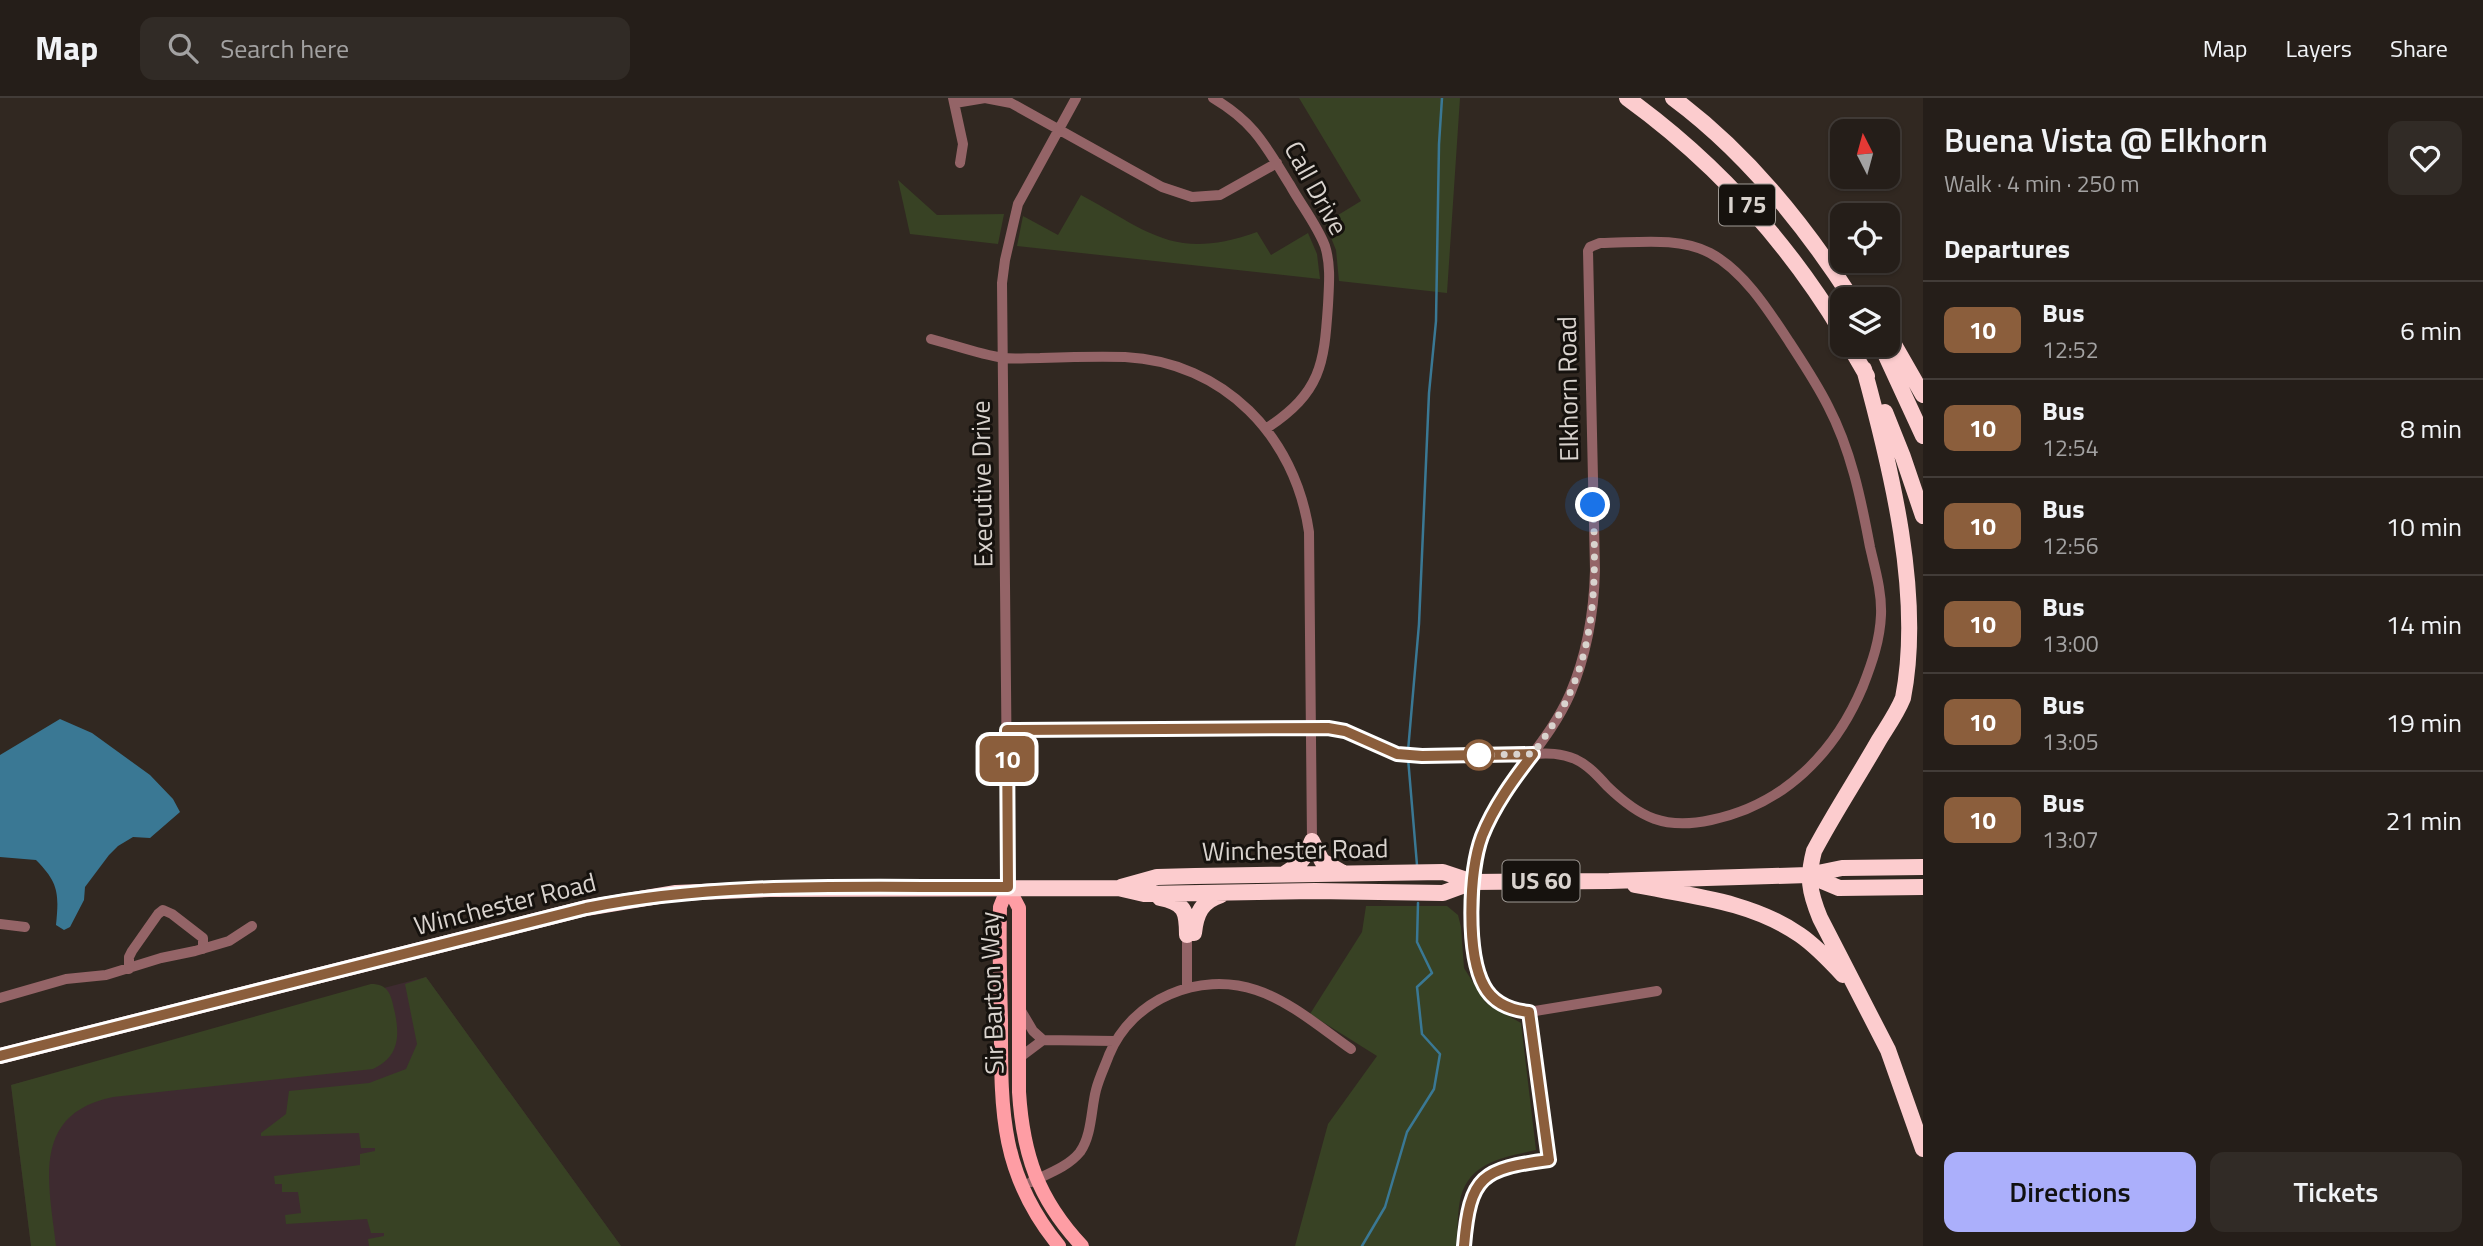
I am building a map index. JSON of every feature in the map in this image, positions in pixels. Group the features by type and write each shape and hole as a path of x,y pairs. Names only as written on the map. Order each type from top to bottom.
{"highway":[{"name":"I 75","path":"1627,98 1673,133 1737,192 1795,261 1830,314"},
{"name":"I 75","path":"1673,98 1701,119 1748,164 1816,244 1844,287"},
{"path":"1816,244 1854,287"},
{"path":"1900,355 1923,395"},
{"path":"1856,357 1903,457 1923,516"},
{"path":"1887,357 1923,436"},
{"path":"1864,369 1898,493 1915,572 1918,611 1916,639 1903,699 1814,851 1808,875 1817,911 1888,1050 1923,1149"},
{"path":"1312,841 1322,861 1332,869 1346,874"},
{"path":"1282,875 1298,866 1306,857 1312,841"},
{"name":"Winchester Road","path":"1118,888 1157,877 1443,872 1473,882 1609,881 1808,875 1842,868 1923,867"},
{"name":"Winchester Road","path":"1808,875 1839,888 1923,887"},
{"path":"1609,881 1714,900 1748,909 1778,922 1822,954 1856,988"},
{"name":"Winchester Road","path":"0,1056 586,908 644,897 769,889 1008,887 1118,888 1144,894 1443,893 1473,882"},
{"path":"1191,935 1199,909 1206,902 1226,893"},
{"path":"1144,894 1179,904 1187,917 1191,935"}],"main road":[{"name":"Sir Barton Way","path":"1008,887 1019,908 1021,1119 1030,1165 1047,1201 1082,1246"},
{"name":"Sir Barton Way","path":"1008,887 1000,907 1001,1087 1006,1142 1035,1214 1059,1246"}],"street":[{"name":"Executive Drive","path":"1008,887 1002,283 1012,225 1027,185 1076,98"},
{"name":"Call Drive","path":"1213,98 1254,129 1321,238 1328,257 1325,345 1319,372 1299,402 1267,428"},
{"path":"960,163 963,144 954,101 985,99 1011,103 1162,187 1192,197 1220,195 1277,163"},
{"name":"Elkhorn Road","path":"1533,754 1559,755 1577,760 1633,809 1660,822 1696,823 1731,815 1768,799 1788,786 1829,748 1856,703 1876,650 1881,602 1877,576 1859,491 1829,407 1779,326 1735,271 1707,251 1681,243 1600,243 1590,247 1587,253 1595,570 1592,612 1585,650 1573,686 1559,716 1489,818 1478,846 1473,882 1474,961 1485,987 1498,1002 1514,1010 1529,1012 1657,991"},
{"path":"931,338 1004,358 1126,357 1181,368 1233,396 1267,428 1295,477 1307,520 1310,556 1312,841"},
{"path":"1007,730 1311,728 1345,731 1397,754 1533,754"},
{"path":"129,969 132,951 163,910 203,938 203,949"},
{"path":"0,924 25,927"},
{"path":"0,998 66,979 106,975 161,958 203,949 229,941 252,926"},
{"path":"1191,935 1191,988"},
{"path":"1022,1187 1067,1163 1083,1148 1097,1089 1115,1041 1148,1005 1170,993 1191,988 1236,986 1269,995 1351,1049"},
{"path":"1019,1008 1033,1031 1043,1040"},
{"path":"1464,1246 1469,1202 1477,1185 1495,1171 1508,1166 1549,1160 1529,1012"},
{"path":"1020,1058 1043,1040 1115,1041"}],"shaded area":[{"path":"426,977 621,1246 31,1246 11,1085"}],"green space":[{"path":"1299,98 1460,98 1447,293 1339,281 1336,250 1325,223 1361,201"},
{"path":"898,180 937,215 1004,214 998,244 910,234"},
{"path":"1081,195 1146,231 1164,239 1184,243 1205,244 1257,232 1271,255 1308,233 1317,254 1320,279 1017,246 1023,216 1058,235"},
{"path":"1366,906 1447,906 1458,915 1464,968 1486,1003 1521,1023 1536,1150 1491,1162 1473,1175 1461,1196 1456,1246 1295,1246 1328,1124 1377,1056 1310,1014 1362,932"},
{"path":"426,977 621,1246 369,1246 368,1239 384,1236 384,1233 371,1233 367,1219 286,1224 285,1215 301,1213 298,1192 282,1192 282,1184 275,1184 274,1176 360,1165 360,1154 375,1151 375,1148 361,1148 359,1133 261,1136 261,1133 286,1114 289,1091 369,1083 406,1069 417,1044 405,984"},
{"path":"371,984 385,988 390,994 397,1027 396,1044 389,1058 373,1069 113,1097 86,1106 68,1119 57,1135 49,1176 56,1246 31,1246 11,1085"}],"water":[{"path":"60,719 92,733 150,775 173,799 180,812 150,838 133,837 109,855 85,887 84,900 70,927 64,930 56,925 56,890 44,868 36,860 0,857 0,755"}],"waterway":[{"path":"1408,751 1419,624 1429,393 1436,321 1442,98"},
{"path":"1408,758 1417,865"},
{"path":"1362,1246 1385,1207 1407,1132 1434,1089 1440,1054 1422,1034 1417,987 1432,973 1417,942 1418,903"}],"bus line":[{"name":"10","path":"0,1056 586,908 631,900 676,893 728,890 1008,887 1007,730 1328,728 1345,731 1397,754 1533,754 1489,818 1478,846 1473,882 1472,936 1474,961 1485,987 1498,1002 1514,1010 1529,1012 1549,1160 1508,1166 1495,1171 1477,1185 1469,1202 1464,1246"}],"route":[{"path":"1479,755 1533,754 1559,716 1573,686 1585,650 1594,596 1593,505"}]}
